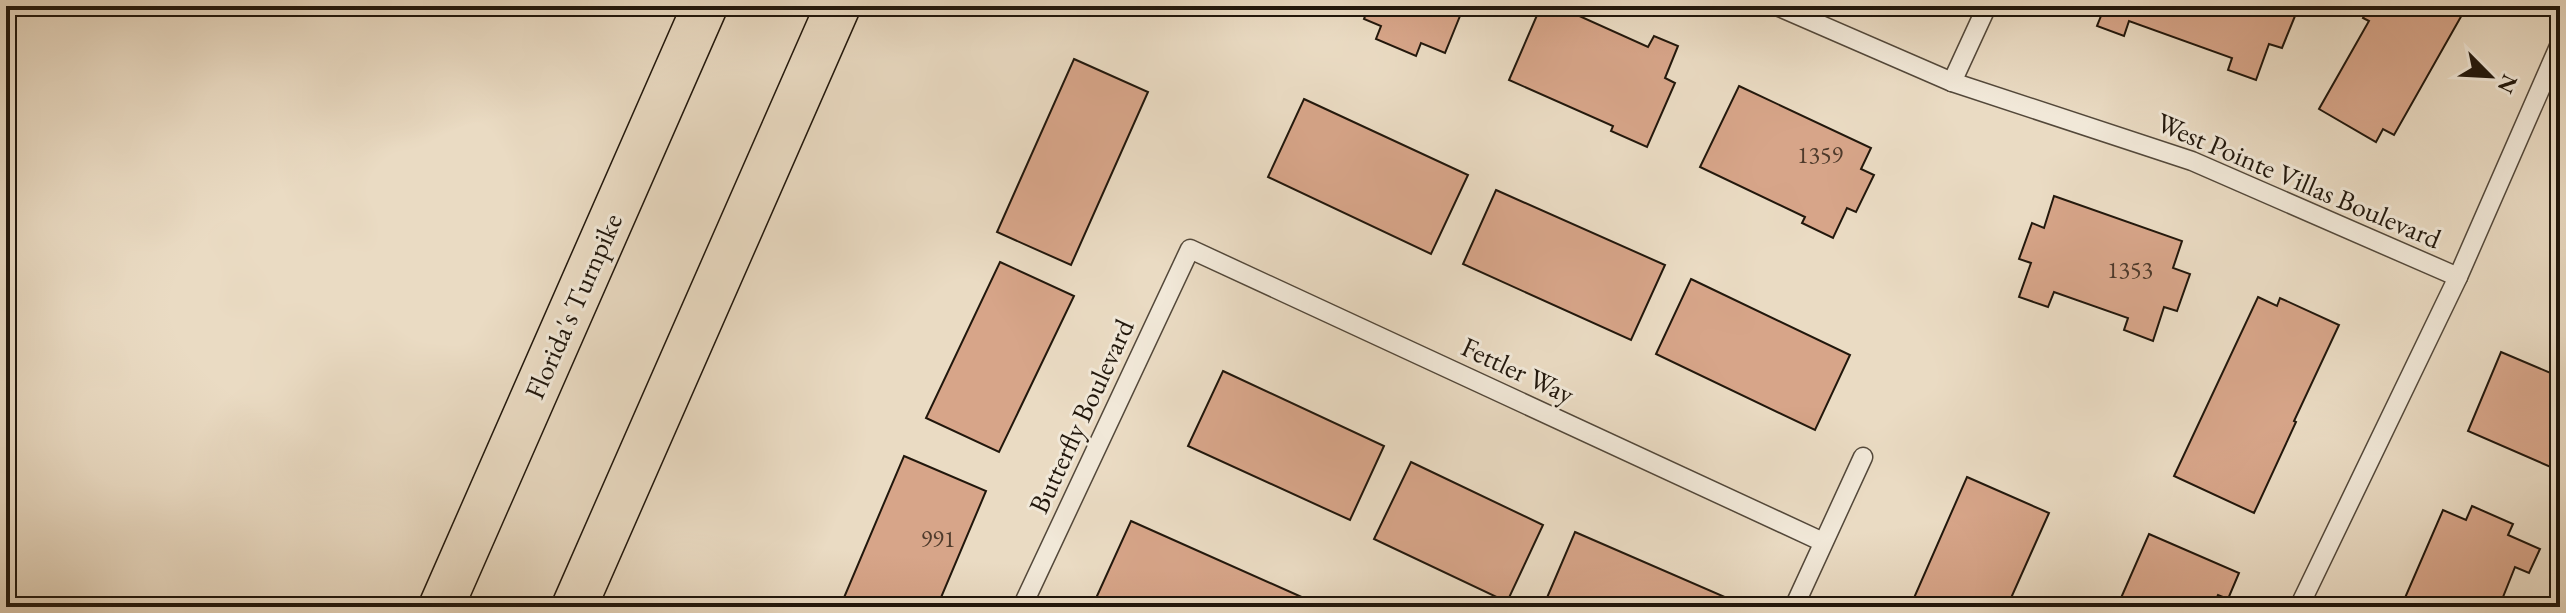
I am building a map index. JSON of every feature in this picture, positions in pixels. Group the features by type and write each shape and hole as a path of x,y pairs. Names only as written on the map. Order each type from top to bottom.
{"highway":[{"name":"Florida's Turnpike","path":"441,607 705,6"},
{"path":"574,607 838,6"}],"lane":[{"name":"West Pointe Villas Boulevard","path":"1777,6 1952,82 2192,161 2458,277 2299,607"},
{"path":"1952,82 1987,6"},
{"path":"2458,277 2560,44"},
{"name":"Fettler Way","path":"1190,249 1823,542"},
{"name":"Butterfly Boulevard","path":"1022,607 1190,249"},
{"path":"1794,607 1863,457"}],"building":[{"path":"1369,6 1464,6 1445,53 1421,43 1416,56 1376,39 1381,26 1364,19"},
{"path":"1541,6 1581,6 1577,15 1648,47 1654,36 1678,46 1665,78 1675,83 1647,147 1611,131 1613,126 1509,80"},
{"path":"2105,6 2282,6 2280,10 2295,16 2282,48 2269,44 2256,80 2228,70 2232,58 2129,21 2124,36 2097,26"},
{"path":"2369,6 2467,6 2394,135 2383,129 2376,142 2319,109 2369,21 2363,18"},
{"path":"1074,59 1148,92 1071,265 997,232"},
{"path":"1739,86 1871,148 1861,169 1874,175 1856,212 1847,208 1833,238 1802,223 1805,217 1700,167"},
{"path":"1304,99 1468,175 1431,254 1268,177"},
{"path":"1496,190 1665,265 1631,340 1463,264"},
{"path":"2054,196 2182,241 2173,268 2190,274 2177,311 2164,307 2153,341 2124,330 2128,318 2054,292 2048,307 2019,297 2031,263 2019,259 2032,223 2044,228"},
{"path":"1000,262 1074,296 999,452 926,418"},
{"path":"1691,279 1850,355 1815,430 1656,354"},
{"path":"2258,297 2277,306 2280,298 2339,325 2254,513 2174,476"},
{"path":"2501,352 2560,377 2560,471 2468,431"},
{"path":"1223,371 1384,446 1350,520 1188,446"},
{"path":"904,456 986,491 937,607 840,607"},
{"path":"1411,462 1543,525 1507,602 1374,539"},
{"path":"1967,477 2049,513 2007,607 1910,607"},
{"path":"2472,506 2513,524 2508,535 2540,549 2529,573 2515,567 2499,607 2401,607 2443,510 2466,520"},
{"path":"1131,521 1324,607 1092,607"},
{"path":"1575,532 1741,604 1740,607 1543,607"},
{"path":"2149,534 2239,573 2228,599 2218,595 2213,607 2117,607"}]}
